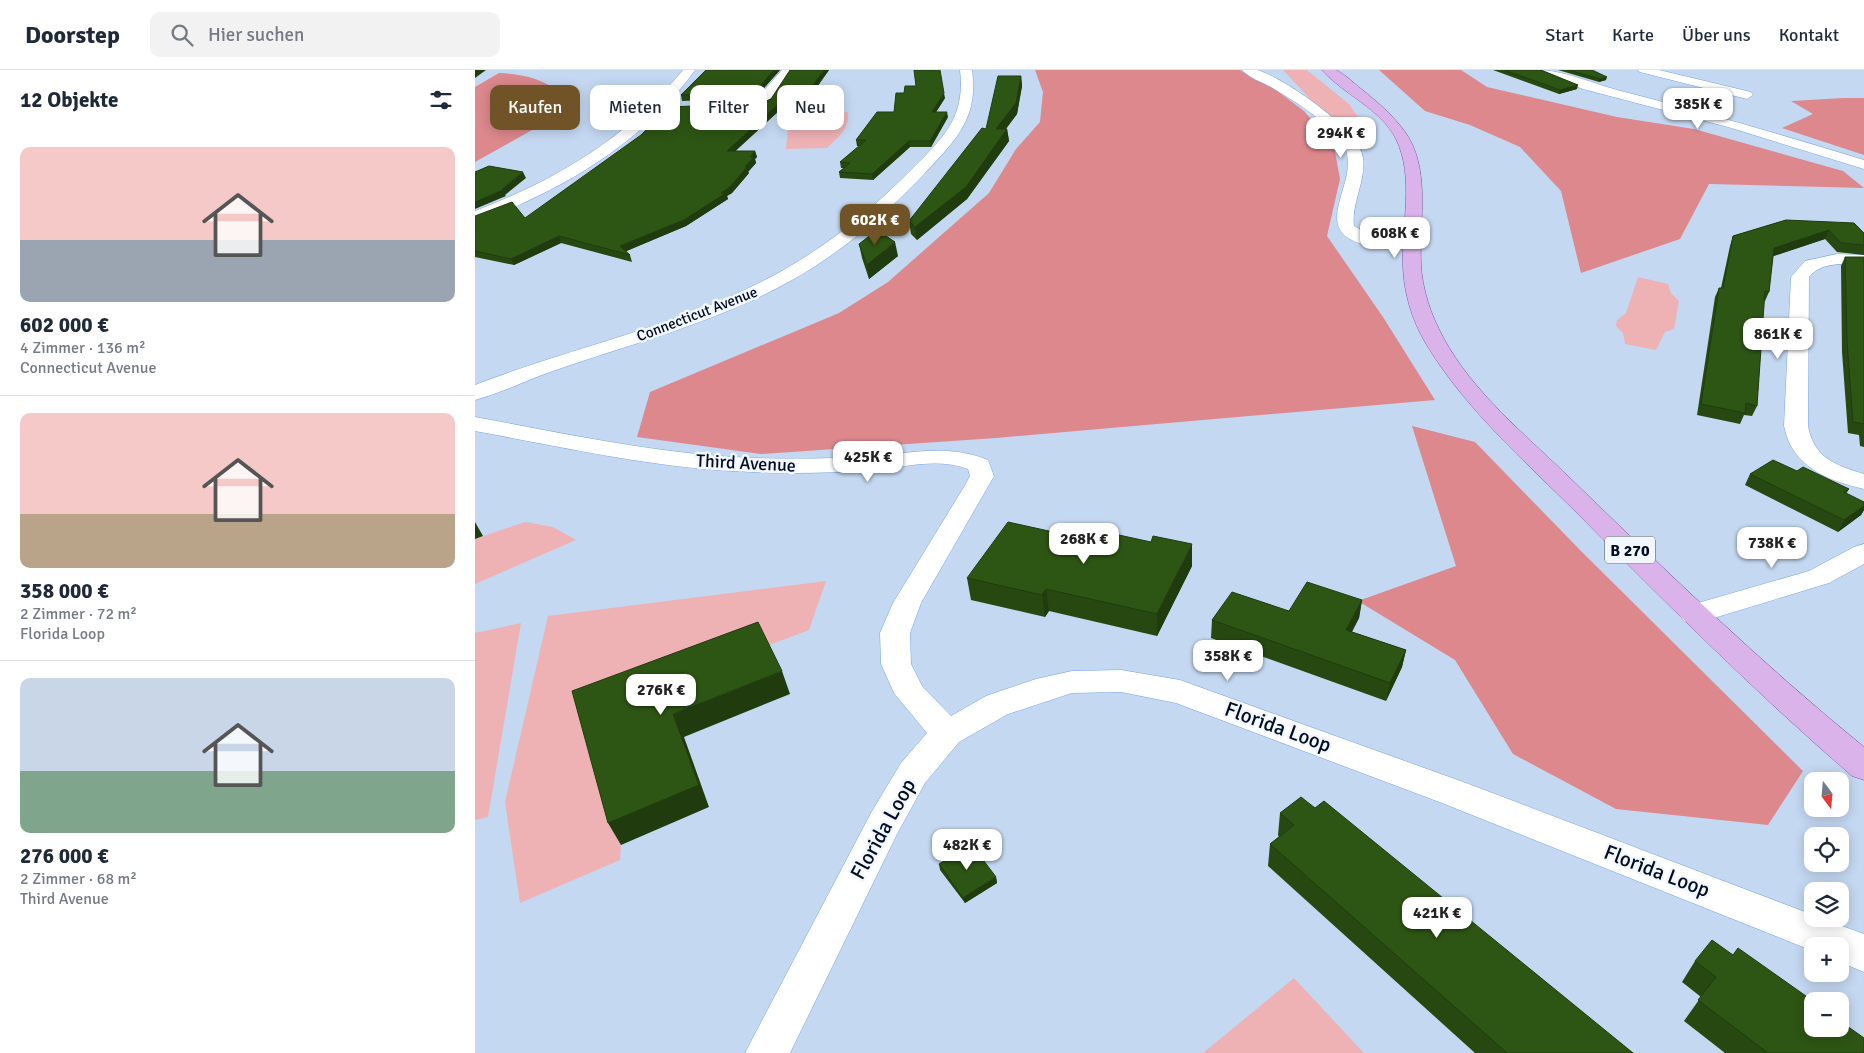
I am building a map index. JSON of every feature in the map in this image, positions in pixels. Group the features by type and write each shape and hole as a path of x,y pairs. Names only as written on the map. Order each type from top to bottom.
{"main road":[{"name":"B 270","path":"1328,70 1375,108 1402,139 1411,172 1412,255 1425,319 1434,340 1458,375 1521,442 1694,614 1781,695 1864,766"}],"street":[{"path":"676,85 689,70"},
{"path":"767,97 788,70"},
{"name":"Connecticut Avenue","path":"475,392 514,376 696,317 759,290 810,263 849,235 890,201 955,133 961,122 967,102 966,70"},
{"path":"1248,70 1283,87 1343,135 1356,154 1355,173 1345,217 1346,228 1362,239 1377,242 1412,255"},
{"path":"1542,70 1601,90 1760,132 1864,165"},
{"path":"1601,90 1637,77 1657,73 1747,95"},
{"path":"1665,106 1721,89"},
{"path":"475,217 526,196 579,169 605,151 630,130"},
{"path":"1377,242 1398,254 1412,255"},
{"path":"1864,260 1850,259 1809,265 1800,277 1796,417 1797,441 1805,453 1827,469 1864,482"},
{"name":"Third Avenue","path":"475,424 633,452 724,464 824,465 946,456 967,458 979,465 982,476 977,487 907,603 895,633 896,664 910,693 947,733"},
{"path":"1694,614 1819,577 1864,553"},
{"name":"Florida Loop","path":"767,1053 884,824 913,773 947,733 997,705 1036,690 1072,682 1121,681 1180,692 1454,793 1864,953"}],"shaded area":[{"path":"1035,70 1240,70 1276,90 1304,111 1334,146 1340,179 1327,236 1383,317 1435,400 996,438 761,454 637,437 650,392 839,313 888,282 989,193 1016,149 1040,122 1043,92"},
{"path":"1283,70 1307,70 1349,104 1371,136 1351,135 1311,100"},
{"path":"1379,70 1461,70 1487,87 1617,117 1694,129 1843,171 1864,188 1709,184 1680,239 1581,273 1561,191 1520,147 1470,125 1425,111"},
{"path":"499,73 532,78 548,85 490,85 490,130 532,130 475,162 475,87"},
{"path":"1864,98 1864,155 1782,128 1813,114 1791,101"},
{"path":"844,112 848,112 844,129"},
{"path":"788,130 844,130 827,148 786,149"},
{"path":"1638,277 1668,284 1671,293 1679,301 1674,329 1665,332 1656,350 1625,344 1623,333 1616,326 1617,320 1626,313"},
{"path":"1412,426 1475,442 1581,551 1803,771 1768,825 1616,809 1513,754 1455,660 1358,601 1456,566"},
{"path":"525,522 553,527 576,540 475,584 475,539"},
{"path":"826,581 809,630 585,714 621,845 620,860 520,903 505,802 548,616"},
{"path":"521,623 488,817 475,820 475,633"},
{"path":"1294,978 1364,1053 1203,1053"}],"building":[{"path":"706,70 774,70 761,85 691,85"},
{"path":"790,70 824,70 813,85 780,85"},
{"path":"914,70 940,70 944,93 932,112 947,112 930,141 909,141 872,174 839,172 850,163 840,162 866,140 856,140 877,112 894,112 896,93 904,93 905,86 916,86"},
{"path":"1504,70 1541,70 1578,85 1560,90"},
{"path":"1569,70 1592,70 1607,77 1600,79"},
{"path":"998,76 1021,76 1016,103 996,129 1007,129 966,187 915,227 909,221 982,128 986,129"},
{"path":"690,86 690,95 681,95"},
{"path":"777,90 777,106 767,115 767,101 771,99"},
{"path":"690,106 690,130 750,130 727,151 755,151 750,157 754,157 745,167 747,167 730,187 721,193 726,193 684,220 620,246 630,255 559,236 511,259 475,251 475,216 512,202 525,218 646,130 680,130 680,107"},
{"path":"489,166 523,172 503,190 475,202 475,172"},
{"path":"1786,220 1854,223 1864,233 1864,245 1841,243 1829,230 1774,248 1769,292 1765,291 1757,406 1746,403 1745,413 1701,404 1719,288 1723,288 1733,236"},
{"path":"877,230 895,242 867,265 859,244"},
{"path":"1845,257 1864,257 1864,424 1853,422 1847,341"},
{"path":"1773,460 1797,471 1803,467 1849,489 1844,492 1864,502 1864,506 1844,520 1750,474"},
{"path":"1008,522 1076,537 1082,527 1151,542 1153,536 1192,544 1157,614 1046,589 1042,595 967,578"},
{"path":"1307,582 1362,600 1346,630 1406,650 1390,683 1212,620 1232,592 1289,611"},
{"path":"758,622 782,671 673,714 699,785 608,823 572,691"},
{"path":"1301,797 1315,808 1324,801 1633,1053 1507,1053 1270,844 1294,825 1280,813"},
{"path":"971,844 996,877 963,898 939,864"},
{"path":"1712,940 1733,955 1738,948 1804,995 1804,1037 1849,1037 1849,1027 1864,1038 1864,1053 1768,1053 1698,1000 1716,977 1695,961"}]}
